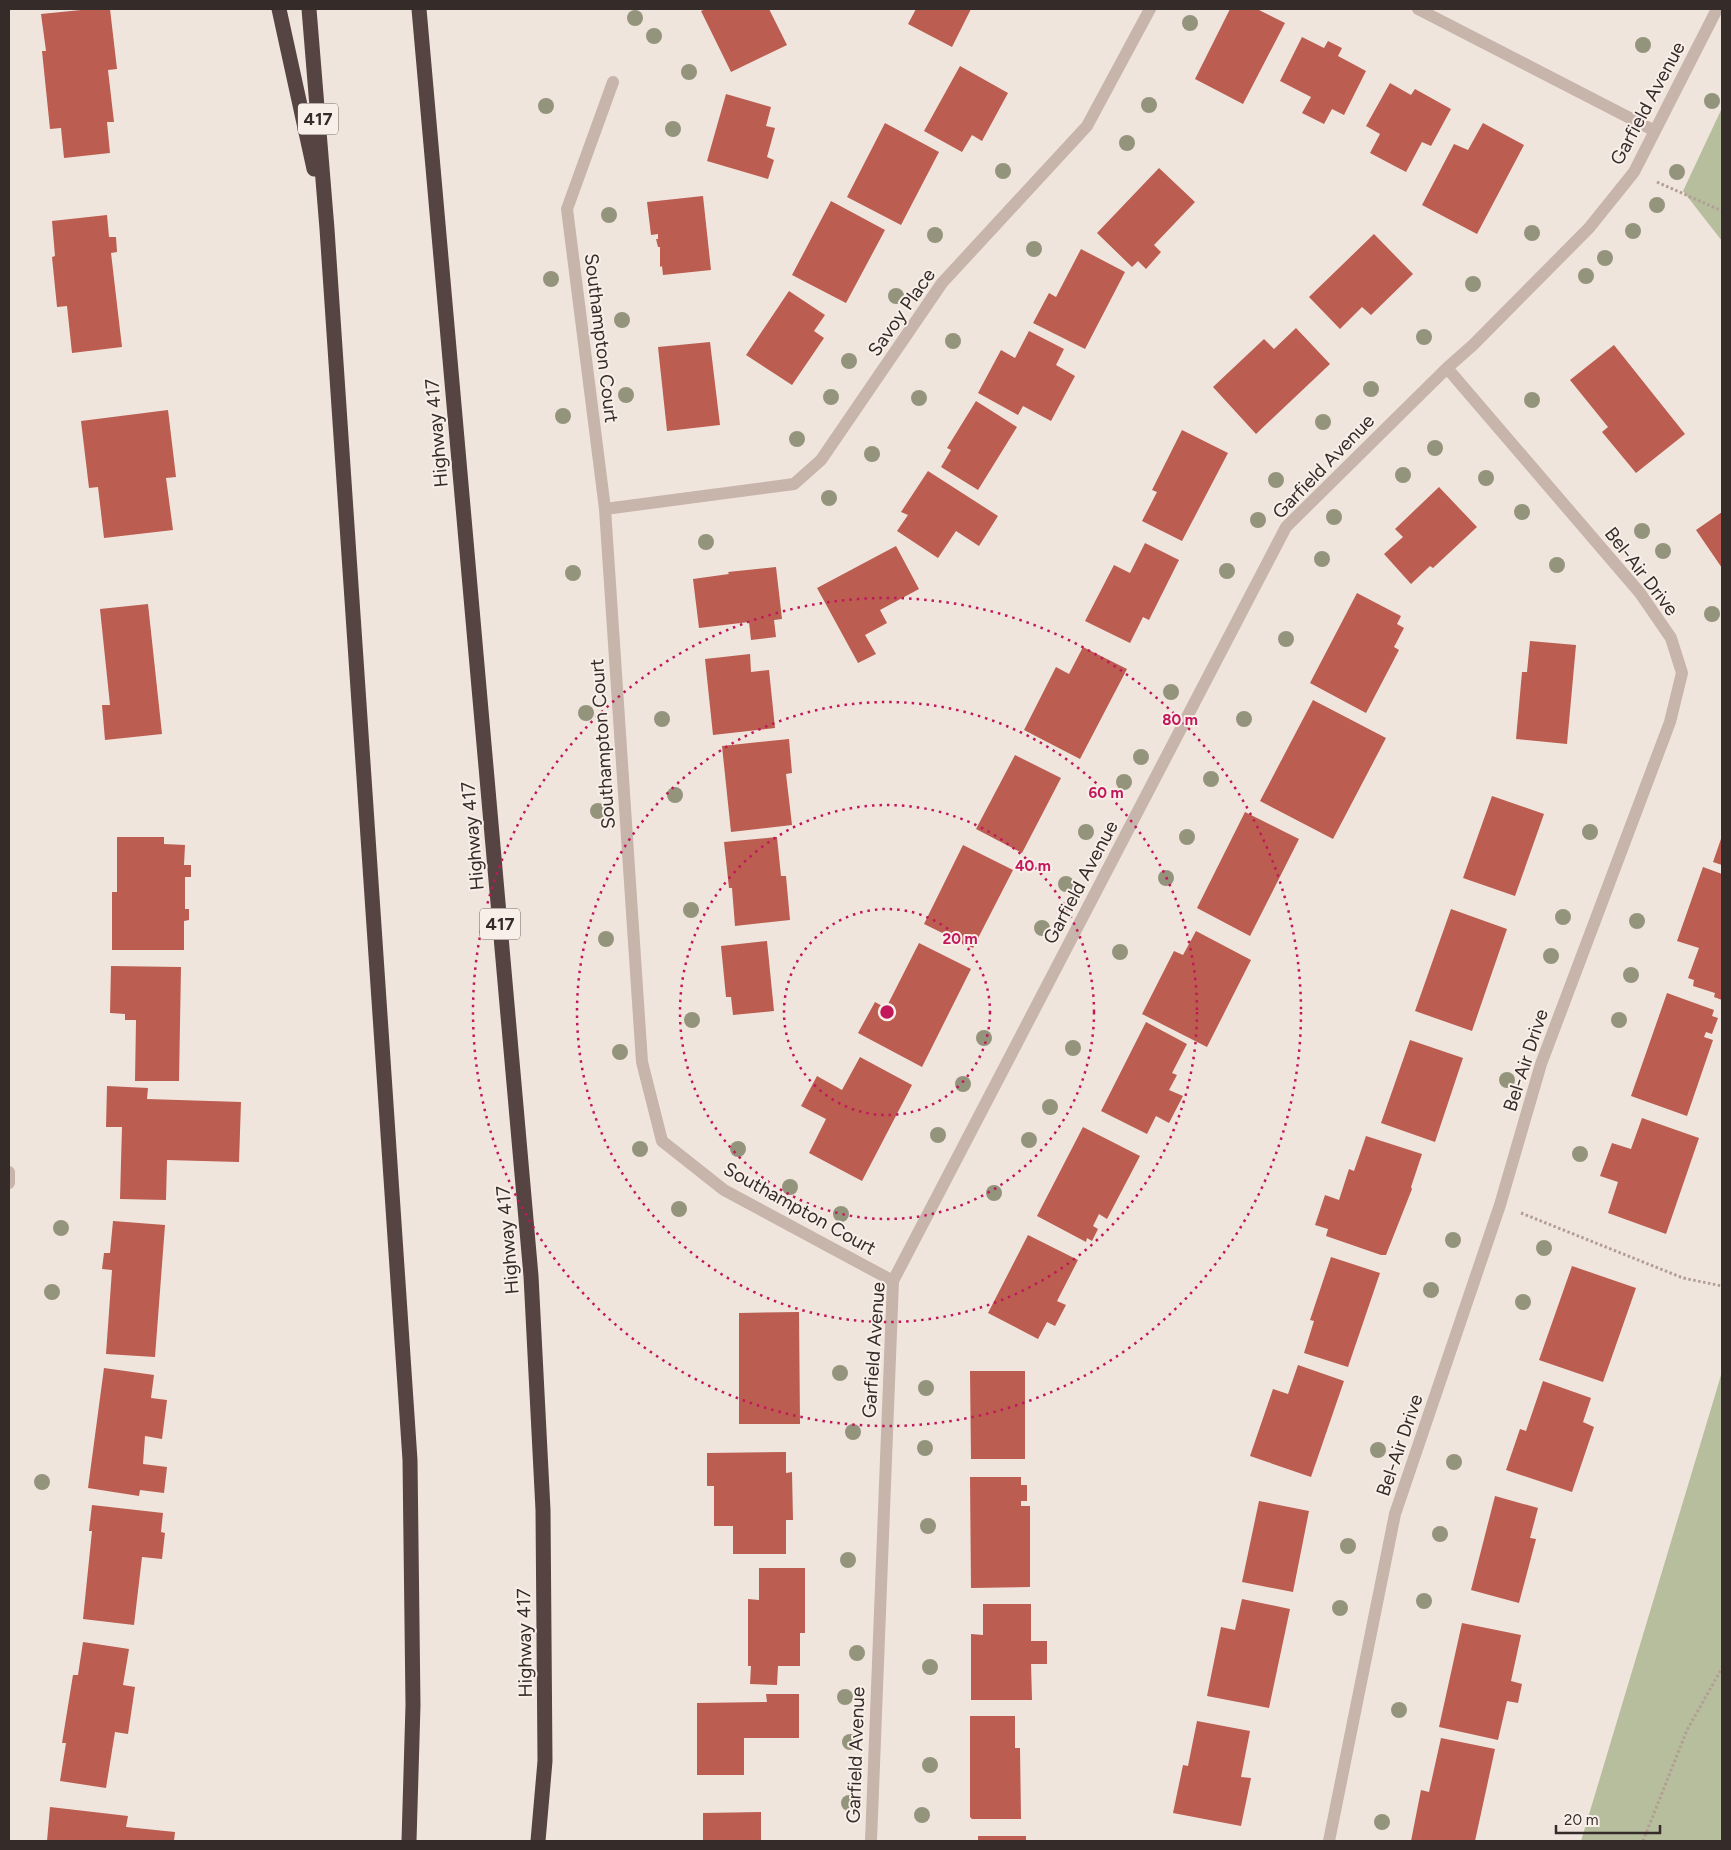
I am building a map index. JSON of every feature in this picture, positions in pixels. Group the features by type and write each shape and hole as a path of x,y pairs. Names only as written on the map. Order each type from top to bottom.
{"highway":[{"path":"279,9 327,229"},
{"name":"417","path":"308,9 327,229 410,1460 413,1705 409,1841"},
{"name":"Highway 417","path":"419,9 530,1276 543,1510 545,1761 538,1841"}],"street":[{"name":"Savoy Place","path":"605,509 794,484 821,460 942,283 1087,126 1150,9"},
{"path":"1418,9 1655,131"},
{"name":"Garfield Avenue","path":"871,1841 893,1281 1286,527 1447,368 1473,345 1589,228 1634,172 1717,9"},
{"name":"Southampton Court","path":"613,82 567,209 605,509 642,1062 662,1141 724,1190 893,1281"},
{"name":"Bel-Air Drive","path":"1329,1841 1395,1514 1500,1205 1540,1064 1670,722 1682,673 1671,638 1640,593 1447,368"},
{"path":"9,1172 9,1183"}],"path":[{"path":"1681,192 1722,211"},
{"path":"1500,1205 1684,1278 1722,1286"},
{"path":"1642,1841 1687,1730 1722,1668"}],"green space":[{"path":"1722,108 1722,241 1683,191"},
{"path":"1722,1371 1722,1841 1581,1841 1719,1382"}],"building":[{"path":"110,9 117,69 108,70 114,122 107,122 110,153 64,158 61,128 50,129 42,51 46,51 41,14"},
{"path":"706,9 769,9 787,45 731,72 701,11"},
{"path":"916,9 971,9 952,47 908,24"},
{"path":"1230,9 1257,9 1285,23 1243,104 1195,79"},
{"path":"1302,37 1324,48 1328,41 1342,48 1338,56 1366,71 1344,115 1332,109 1324,124 1302,113 1311,97 1280,81"},
{"path":"960,66 1008,93 982,141 972,135 962,152 924,131"},
{"path":"1390,83 1411,95 1415,89 1451,109 1431,146 1422,142 1406,172 1370,153 1380,134 1366,126"},
{"path":"726,94 771,107 766,126 775,128 767,157 774,160 768,179 707,161"},
{"path":"885,123 939,152 901,225 847,197"},
{"path":"1483,123 1524,145 1477,234 1422,205 1454,144 1468,150"},
{"path":"1159,168 1195,202 1154,245 1161,252 1146,269 1138,261 1132,267 1097,233"},
{"path":"703,196 711,270 663,275 662,266 660,267 660,247 658,247 656,239 658,239 658,234 651,235 647,202"},
{"path":"831,201 885,230 846,303 792,275"},
{"path":"107,215 109,237 116,237 117,252 111,253 122,347 72,353 67,306 57,307 52,257 55,256 52,221"},
{"path":"1374,234 1413,274 1371,315 1362,307 1340,329 1309,297"},
{"path":"1081,249 1125,272 1085,349 1033,323 1049,293 1056,297"},
{"path":"789,291 825,315 814,331 824,338 792,385 746,355"},
{"path":"1296,328 1330,364 1256,434 1213,387 1264,339 1274,349"},
{"path":"1029,331 1064,349 1056,365 1075,376 1051,421 1023,406 1018,415 978,393 1001,350 1015,358"},
{"path":"710,342 720,425 667,431 658,347"},
{"path":"1614,345 1685,434 1636,473 1602,432 1608,427 1570,380"},
{"path":"976,401 1017,427 978,490 941,467 951,450 947,448"},
{"path":"168,410 176,477 166,478 173,530 104,538 98,487 89,488 81,421"},
{"path":"1182,430 1228,453 1182,541 1142,521 1157,492 1152,490"},
{"path":"928,471 998,516 979,546 956,531 938,558 897,531 908,515 901,512"},
{"path":"1439,487 1477,527 1433,568 1430,566 1411,584 1384,554 1403,537 1395,529"},
{"path":"1722,512 1722,568 1696,530"},
{"path":"1145,543 1179,560 1149,620 1143,617 1130,643 1085,621 1114,565 1130,573"},
{"path":"896,546 919,589 880,610 887,623 865,635 876,654 858,663 817,588"},
{"path":"776,567 782,619 774,620 776,637 751,640 749,622 699,628 693,579 729,574 728,572"},
{"path":"1357,593 1401,616 1397,624 1404,628 1394,647 1399,650 1366,713 1310,683"},
{"path":"148,604 162,734 105,740 102,705 110,705 100,609"},
{"path":"1530,641 1576,645 1567,744 1516,739 1522,672 1527,672"},
{"path":"1083,647 1127,669 1080,759 1024,730 1056,667 1069,674"},
{"path":"750,654 751,672 769,670 775,728 713,735 705,659"},
{"path":"1313,700 1386,738 1333,839 1260,801"},
{"path":"789,739 792,773 786,774 792,825 731,832 722,746"},
{"path":"1015,755 1061,778 1022,853 976,829"},
{"path":"1492,796 1544,814 1515,896 1463,878"},
{"path":"1245,812 1299,839 1250,936 1197,908"},
{"path":"1722,836 1722,865 1713,862"},
{"path":"117,837 164,837 164,844 185,845 184,865 191,865 191,877 185,877 185,909 189,909 189,920 184,921 184,950 112,950 112,892 117,892"},
{"path":"777,837 781,876 786,876 790,920 735,926 732,888 729,888 724,842"},
{"path":"963,845 1013,870 973,948 924,924"},
{"path":"1703,867 1722,874 1722,1000 1714,997 1715,993 1693,986 1694,980 1688,978 1699,948 1677,941"},
{"path":"1451,909 1507,929 1472,1031 1415,1011"},
{"path":"1196,931 1251,960 1207,1047 1142,1014 1174,951 1183,955"},
{"path":"767,941 774,1011 733,1015 731,997 726,997 721,946"},
{"path":"919,943 971,969 922,1067 858,1033 875,1002 886,1008"},
{"path":"111,966 181,967 179,1081 135,1081 136,1020 125,1020 125,1014 110,1013"},
{"path":"1667,993 1714,1010 1712,1016 1718,1018 1712,1034 1706,1032 1704,1037 1713,1040 1687,1116 1631,1096"},
{"path":"1146,1022 1187,1044 1172,1073 1177,1075 1169,1090 1183,1096 1169,1123 1156,1116 1147,1134 1101,1111"},
{"path":"1410,1040 1463,1058 1435,1142 1381,1123"},
{"path":"860,1057 912,1085 862,1181 809,1153 826,1119 801,1106 817,1076 842,1090"},
{"path":"107,1086 148,1088 147,1099 241,1102 239,1162 167,1160 166,1200 120,1199 122,1127 106,1127"},
{"path":"1642,1118 1699,1138 1666,1234 1608,1213 1618,1182 1600,1176 1612,1143 1631,1149"},
{"path":"1083,1127 1140,1156 1107,1219 1099,1214 1093,1226 1098,1229 1092,1241 1087,1238 1086,1242 1037,1216"},
{"path":"1366,1136 1422,1154 1411,1187 1412,1189 1386,1255 1381,1255 1326,1236 1328,1229 1315,1225 1325,1195 1339,1200 1349,1169 1354,1171"},
{"path":"113,1221 165,1225 155,1357 106,1354 112,1270 102,1269 104,1253 110,1253"},
{"path":"1028,1235 1078,1260 1057,1301 1066,1305 1055,1326 1047,1322 1038,1339 988,1313"},
{"path":"1331,1257 1380,1273 1348,1367 1304,1353 1314,1321 1310,1320"},
{"path":"1572,1266 1636,1288 1603,1382 1539,1360"},
{"path":"799,1312 800,1424 739,1424 739,1313"},
{"path":"1298,1365 1344,1381 1311,1477 1250,1456 1273,1389 1288,1394"},
{"path":"104,1368 154,1375 151,1398 167,1400 162,1439 145,1436 143,1464 167,1467 164,1493 140,1490 139,1496 88,1488"},
{"path":"970,1371 1025,1371 1025,1459 971,1459"},
{"path":"1543,1381 1591,1398 1583,1422 1594,1427 1572,1492 1506,1470 1520,1429 1526,1431"},
{"path":"786,1452 786,1473 792,1472 793,1520 786,1520 786,1554 733,1554 733,1526 714,1526 714,1486 707,1486 707,1453"},
{"path":"970,1477 1021,1477 1021,1485 1027,1485 1027,1501 1021,1501 1021,1506 1030,1506 1030,1587 971,1588"},
{"path":"1495,1496 1538,1508 1530,1538 1536,1539 1519,1603 1471,1590"},
{"path":"1259,1501 1309,1511 1293,1592 1242,1582"},
{"path":"92,1505 163,1513 161,1532 165,1533 162,1559 142,1557 134,1625 83,1619 92,1531 89,1531"},
{"path":"759,1568 805,1568 805,1633 800,1633 800,1666 778,1666 777,1685 750,1684 751,1666 748,1666 748,1599 759,1600"},
{"path":"1242,1599 1290,1609 1269,1708 1207,1696 1221,1627 1235,1630"},
{"path":"983,1604 1031,1604 1031,1641 1047,1641 1047,1664 1031,1664 1032,1700 971,1700 971,1634 983,1635"},
{"path":"1462,1623 1521,1635 1511,1681 1522,1684 1518,1703 1507,1701 1498,1740 1439,1727"},
{"path":"83,1642 129,1649 123,1685 135,1687 128,1734 115,1732 106,1788 60,1781 66,1743 62,1743 73,1675 78,1675"},
{"path":"766,1694 799,1694 799,1738 744,1738 744,1775 697,1775 697,1703 767,1702"},
{"path":"970,1716 1015,1716 1015,1748 1020,1748 1021,1819 972,1819 970,1817"},
{"path":"1197,1721 1250,1731 1241,1777 1251,1778 1241,1826 1173,1813 1183,1765 1188,1766"},
{"path":"1441,1738 1495,1749 1475,1841 1411,1841 1421,1790 1429,1792"},
{"path":"50,1807 128,1816 126,1827 175,1832 174,1841 47,1841"},
{"path":"761,1812 761,1841 703,1841 703,1813"},
{"path":"978,1836 1026,1836 1026,1841 978,1841"}]}
